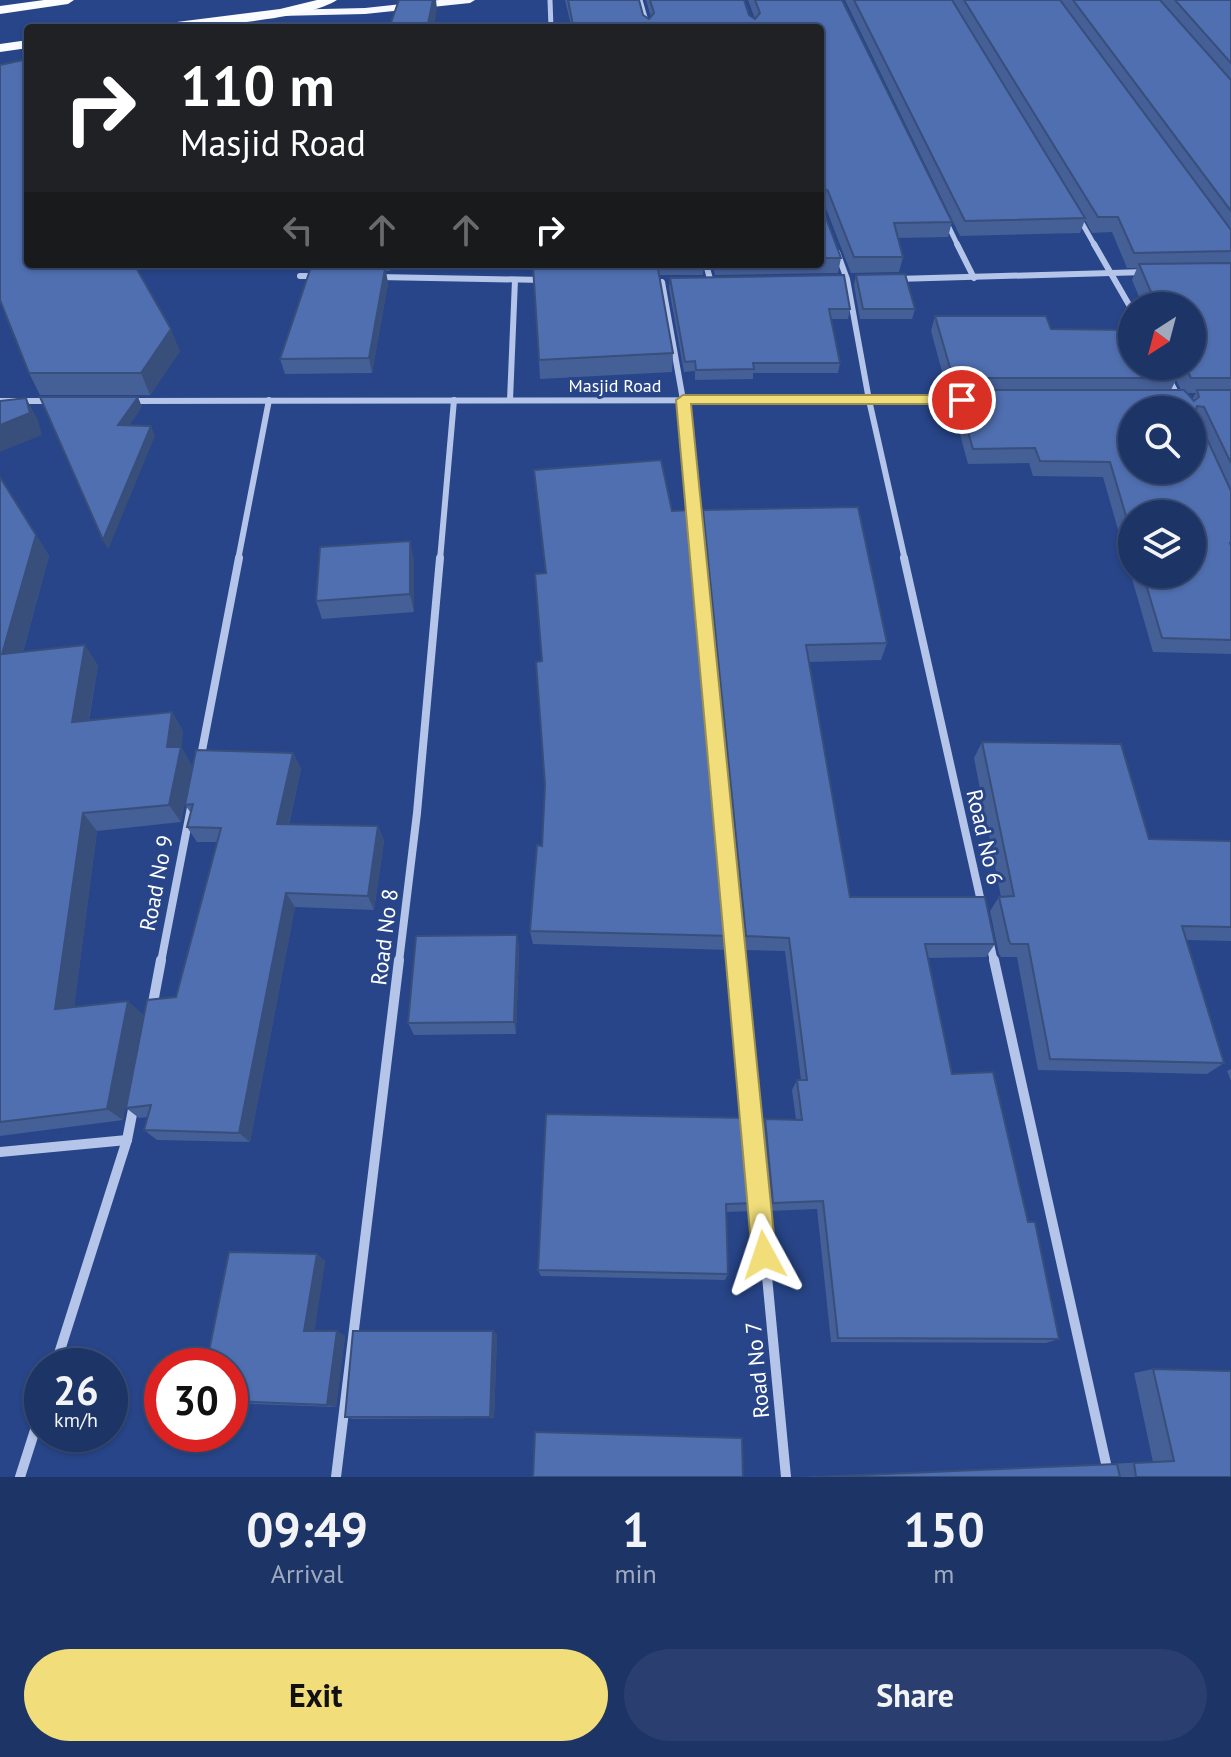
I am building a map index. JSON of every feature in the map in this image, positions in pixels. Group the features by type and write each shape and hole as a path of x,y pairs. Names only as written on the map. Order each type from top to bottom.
{"highway":[{"path":"0,10 68,0"},
{"path":"210,24 280,13 331,0"},
{"path":"0,48 24,45"}],"main road":[{"path":"280,13 365,11 470,0"}],"street":[{"path":"550,0 551,24"},
{"path":"640,0 647,24"},
{"path":"1071,204 1123,292"},
{"path":"940,208 974,278"},
{"name":"Road No 6","path":"831,236 847,279 869,400 984,915"},
{"path":"707,268 710,279"},
{"path":"894,279 1156,272"},
{"path":"300,276 330,277"},
{"path":"376,277 557,280"},
{"path":"694,280 725,279"},
{"path":"832,279 863,279"},
{"path":"510,400 515,280"},
{"path":"647,281 678,281"},
{"name":"Road No 7","path":"662,282 683,400 786,1477"},
{"path":"198,770 269,400"},
{"name":"Road No 8","path":"336,1477 417,813 454,400"},
{"name":"Masjid Road","path":"127,401 978,400"},
{"path":"0,401 63,401"},
{"name":"Road No 9","path":"151,1017 195,785"},
{"path":"987,931 1109,1477"},
{"path":"61,1348 127,1140 136,1094"},
{"path":"0,1152 127,1140"},
{"path":"20,1477 28,1452"}],"building":[{"path":"399,0 433,0 428,24 390,24"},
{"path":"568,0 639,0 643,15 649,19 654,13 650,0 744,0 749,15 755,19 760,13 755,0 842,0 952,222 894,223 903,257 854,257 824,188 824,24 573,24"},
{"path":"854,0 952,0 1085,218 965,221"},
{"path":"964,0 1060,0 1231,230 1231,251 1134,253 1118,217 1098,217"},
{"path":"1073,0 1160,0 1231,80 1231,211"},
{"path":"1175,0 1231,0 1231,63"},
{"path":"24,60 24,268 136,268 171,329 141,373 29,373 0,300 0,65"},
{"path":"824,213 841,258 824,258"},
{"path":"1231,263 1231,378 1206,378 1206,292 1151,292 1139,264"},
{"path":"311,268 385,269 369,358 280,359"},
{"path":"533,268 658,269 673,353 539,360"},
{"path":"905,274 915,309 863,309 856,275"},
{"path":"844,275 850,309 829,309 840,363 753,363 754,369 696,370 695,361 685,362 670,278"},
{"path":"935,316 1046,316 1051,329 1118,330 1118,378 953,378"},
{"path":"956,390 1184,390 1189,396 1118,396 1118,484 1206,484 1206,437 1231,491 1231,640 1162,638 1147,588 1206,588 1206,500 1121,500 1110,462 1040,461 1035,448 973,449"},
{"path":"1197,390 1231,390 1231,463 1206,411 1206,396 1199,396"},
{"path":"40,397 138,397 118,425 151,426 103,540"},
{"path":"26,398 30,413 0,425 0,401"},
{"path":"661,460 672,511 691,510 732,936 530,931 537,845 542,846 545,785 536,662 542,661 535,574 546,573 534,470"},
{"path":"0,477 36,535 2,654 85,645 72,722 172,712 167,747 181,747 169,805 83,813 55,1009 128,1001 107,1109 0,1122"},
{"path":"858,507 887,643 806,645 850,897 985,897 995,944 925,944 952,1074 993,1072 1028,1222 1035,1222 1059,1339 838,1338 823,1201 773,1203 765,1119 802,1120 797,1080 807,1080 789,938 746,936 703,510"},
{"path":"410,541 410,594 316,601 320,547"},
{"path":"982,742 1121,744 1149,839 1231,841 1231,927 1182,926 1224,1063 1050,1059 1028,944 1011,944 1009,941 999,897 1014,896"},
{"path":"196,750 293,753 277,824 378,826 368,896 286,893 239,1133 144,1130 151,1105 126,1108 147,1000 176,997 221,828 187,827 193,804 185,805"},
{"path":"517,935 514,1022 408,1023 416,936"},
{"path":"546,1114 749,1118 757,1203 726,1204 728,1274 538,1270"},
{"path":"229,1252 317,1254 304,1331 337,1331 327,1405 248,1402 248,1348 210,1348"},
{"path":"353,1331 493,1331 490,1417 345,1417"},
{"path":"1153,1369 1231,1371 1231,1477 1136,1477 1134,1463 1174,1461"},
{"path":"535,1432 742,1438 743,1477 533,1477"},
{"path":"1117,1464 1120,1477 816,1477"}],"route":[{"path":"764,1255 683,400 962,400"}]}
